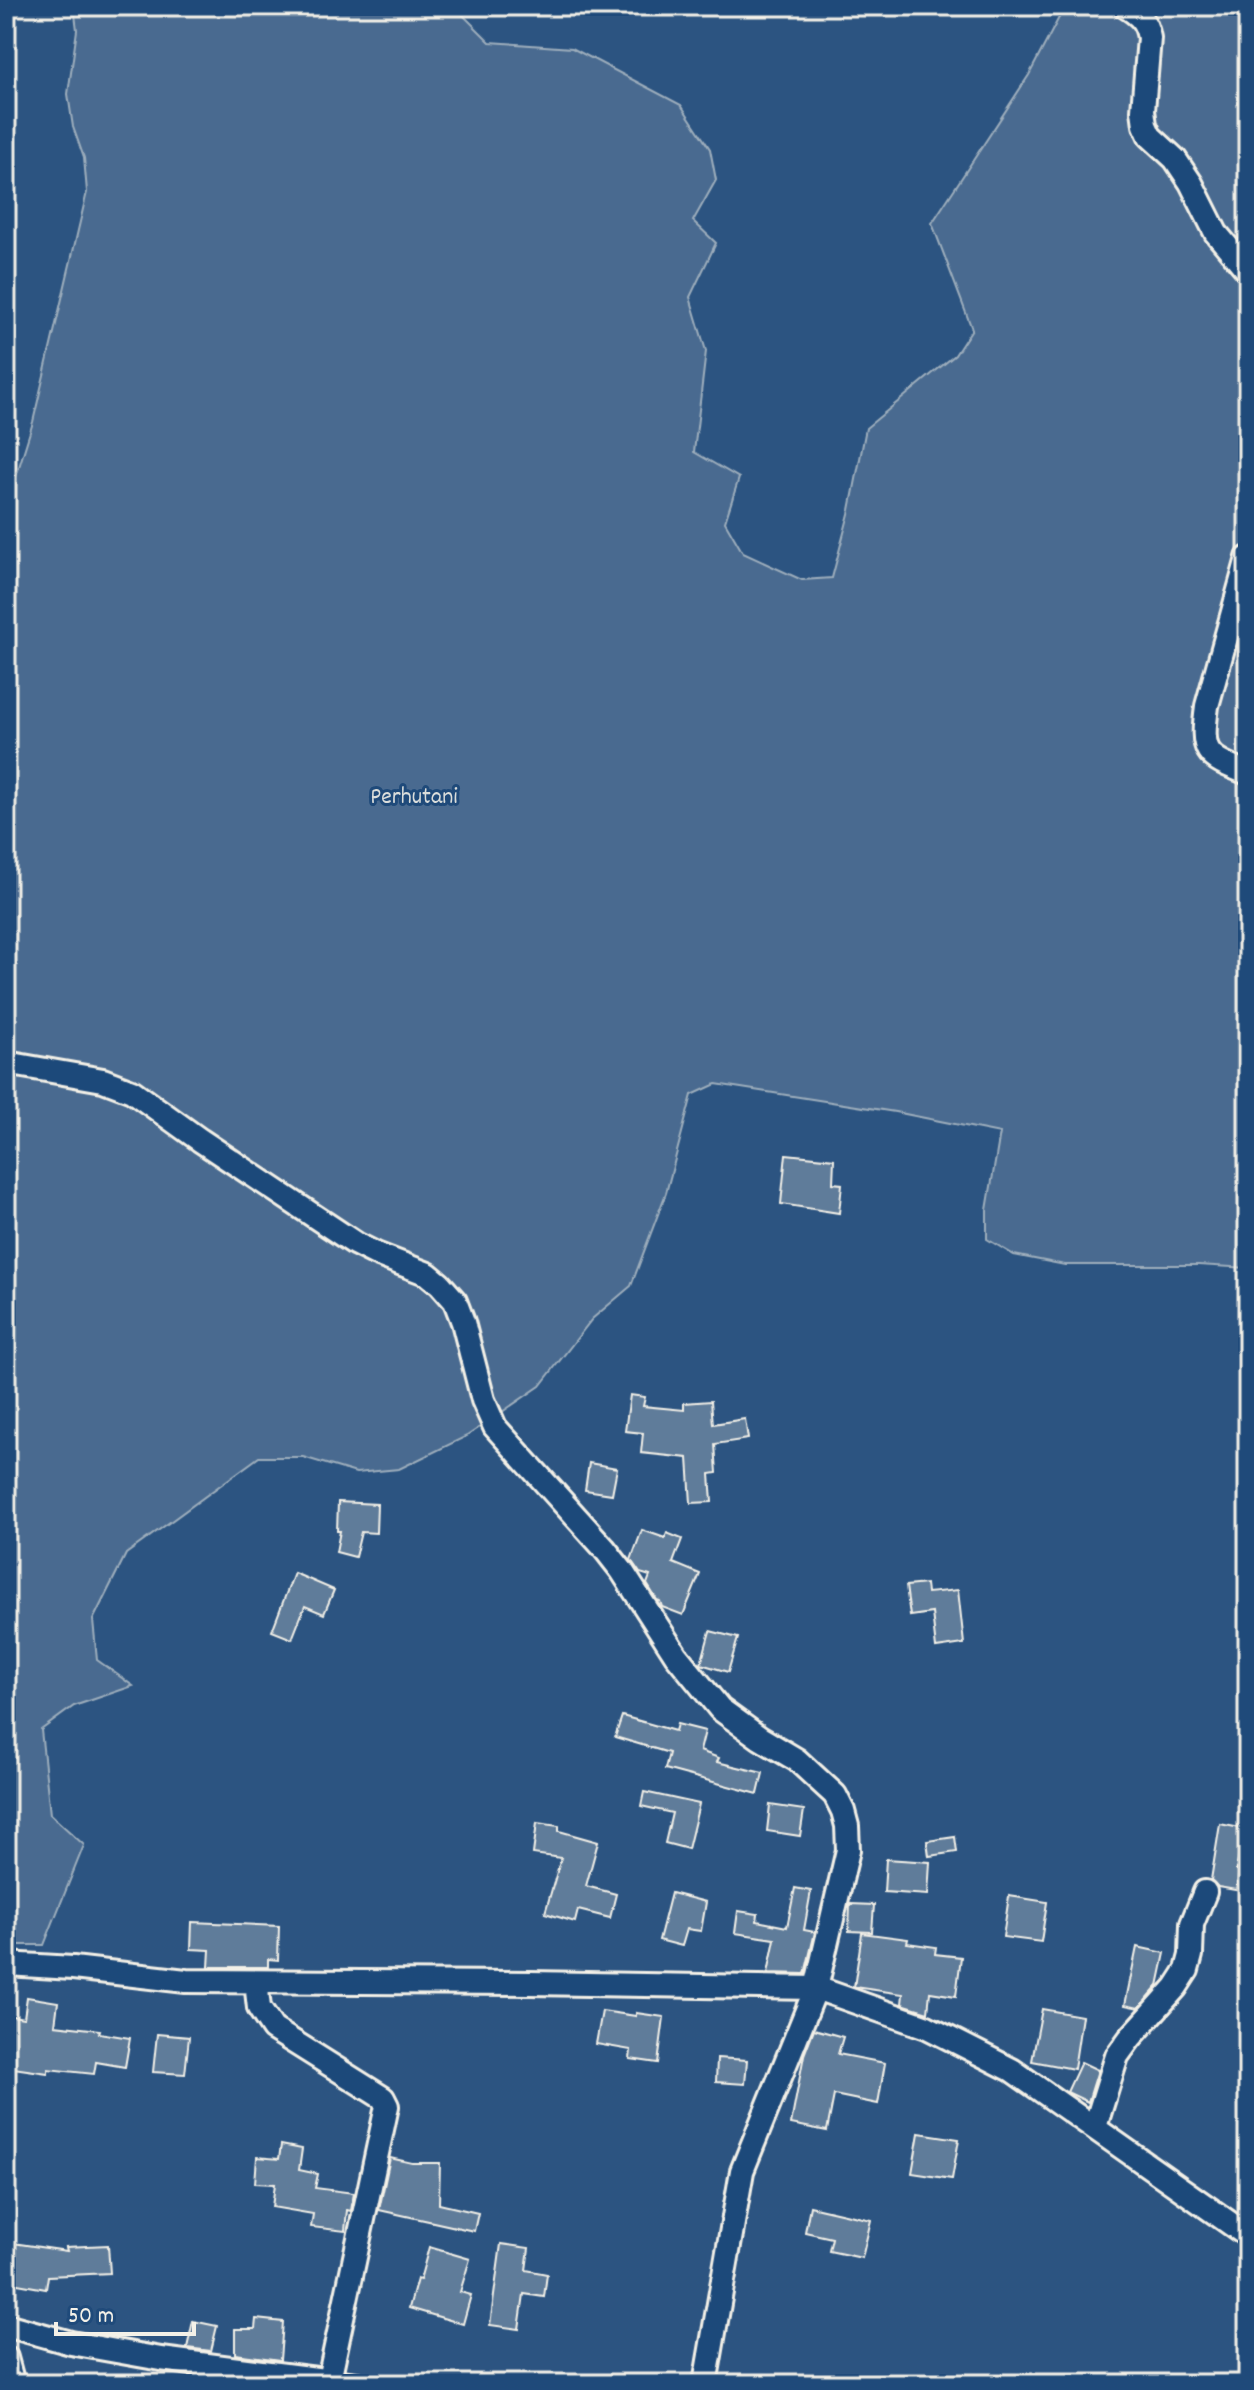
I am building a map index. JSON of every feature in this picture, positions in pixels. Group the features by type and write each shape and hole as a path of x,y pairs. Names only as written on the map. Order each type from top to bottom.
{"street":[{"path":"1125,6 1141,16 1148,28 1143,110 1150,136 1175,159 1216,233 1248,271"},
{"path":"1248,558 1207,706 1204,728 1208,752 1222,764 1248,773"},
{"path":"6,1063 103,1080 132,1091 356,1244 428,1274 440,1284 455,1301 483,1400 495,1427 604,1548 676,1655 720,1709 797,1760 835,1795 847,1826 848,1850 816,1988 742,2171 705,2384"},
{"path":"1095,2127 1117,2056 1187,1970 1192,1924 1205,1892"},
{"path":"6,1964 186,1981 816,1988 927,2027 1012,2070 1248,2236"},
{"path":"256,1982 259,2008 273,2029 383,2098 387,2106 329,2380"},
{"path":"6,2325 71,2343 161,2359 356,2384"},
{"path":"6,2358 13,2384"}],"green space":[{"name":"Perhutani","path":"74,6 454,6 490,42 572,48 681,105 710,149 716,180 693,221 716,243 690,297 706,351 694,452 739,478 725,522 743,553 802,580 832,578 850,510 866,428 955,355 972,329 932,223 1029,75 1065,6 1248,6 1248,1268 1065,1265 1014,1255 987,1239 987,1210 1000,1133 895,1112 716,1084 692,1095 666,1193 631,1286 592,1319 540,1386 467,1436 399,1469 356,1473 303,1457 259,1457 126,1554 93,1620 97,1660 133,1686 74,1706 41,1730 50,1814 84,1845 44,1945 6,1945 6,509 33,422 87,192 84,158 73,127 68,94 77,30"}],"building":[{"path":"786,1154 834,1159 833,1183 842,1184 839,1213 781,1204"},
{"path":"630,1395 645,1397 643,1406 684,1410 684,1403 711,1401 713,1424 745,1419 748,1439 715,1444 717,1473 710,1474 712,1502 691,1503 688,1458 641,1453 643,1433 625,1431"},
{"path":"589,1463 617,1468 612,1494 585,1490"},
{"path":"338,1502 377,1504 376,1533 361,1532 355,1557 336,1552 340,1531 337,1531"},
{"path":"642,1530 665,1538 667,1533 682,1539 673,1563 700,1574 683,1615 662,1607 647,1584 650,1576 640,1573 631,1560"},
{"path":"294,1573 334,1590 324,1614 305,1606 292,1639 272,1631"},
{"path":"926,1584 927,1593 958,1590 964,1644 936,1648 932,1613 910,1616 906,1586"},
{"path":"710,1631 738,1638 728,1672 701,1664"},
{"path":"622,1716 675,1731 677,1724 705,1731 700,1751 719,1758 717,1762 763,1773 758,1794 665,1769 669,1753 615,1737"},
{"path":"644,1792 699,1804 688,1849 665,1843 672,1813 641,1806"},
{"path":"770,1805 804,1810 800,1836 767,1831"},
{"path":"537,1823 559,1826 559,1831 598,1842 586,1886 616,1894 610,1918 578,1910 575,1922 545,1913 561,1858 533,1854"},
{"path":"1220,1824 1245,1829 1236,1870 1240,1870 1236,1890 1218,1887 1211,1880"},
{"path":"955,1837 957,1852 929,1856 927,1841"},
{"path":"886,1859 930,1862 928,1895 884,1892"},
{"path":"795,1888 811,1891 804,1930 815,1932 805,1974 768,1973 775,1939 735,1933 738,1911 758,1914 757,1921 787,1927"},
{"path":"671,1893 706,1902 701,1931 687,1929 682,1946 659,1940"},
{"path":"1009,1896 1047,1902 1041,1942 1003,1937"},
{"path":"850,1904 874,1905 872,1932 849,1931"},
{"path":"192,1922 279,1926 278,1960 268,1959 268,1967 209,1967 210,1950 191,1949"},
{"path":"862,1933 908,1939 907,1943 936,1947 935,1954 961,1957 956,1996 930,1992 928,2012 902,2004 903,1994 854,1987"},
{"path":"1137,1947 1165,1953 1158,1986 1139,2008 1125,2005"},
{"path":"27,1997 58,2002 55,2025 100,2030 99,2033 130,2038 125,2067 96,2062 94,2074 48,2069 48,2073 6,2067 6,2015 24,2018"},
{"path":"1042,2009 1082,2016 1074,2069 1032,2061"},
{"path":"602,2011 664,2017 658,2063 630,2059 631,2050 596,2044"},
{"path":"814,2029 843,2037 838,2054 885,2063 878,2104 834,2095 827,2131 791,2124 804,2055"},
{"path":"157,2034 189,2037 185,2074 153,2072"},
{"path":"717,2058 747,2060 745,2084 716,2082"},
{"path":"1081,2062 1098,2070 1088,2102 1067,2092"},
{"path":"919,2133 959,2139 952,2179 912,2173"},
{"path":"281,2145 302,2149 299,2170 318,2174 315,2188 354,2193 351,2211 347,2210 345,2231 311,2227 313,2214 272,2207 275,2184 255,2183 257,2157 279,2159"},
{"path":"390,2158 412,2163 440,2163 439,2204 478,2213 474,2231 379,2210"},
{"path":"810,2206 871,2220 862,2258 829,2251 832,2238 805,2232"},
{"path":"6,2242 67,2251 66,2247 108,2245 110,2273 48,2276 46,2289 6,2282"},
{"path":"501,2244 529,2248 526,2270 547,2274 544,2297 524,2294 519,2329 490,2325"},
{"path":"429,2247 470,2259 460,2292 471,2295 463,2324 409,2308"},
{"path":"256,2319 283,2322 280,2360 235,2354 235,2329 255,2329"},
{"path":"193,2321 217,2326 211,2351 187,2348"}]}
